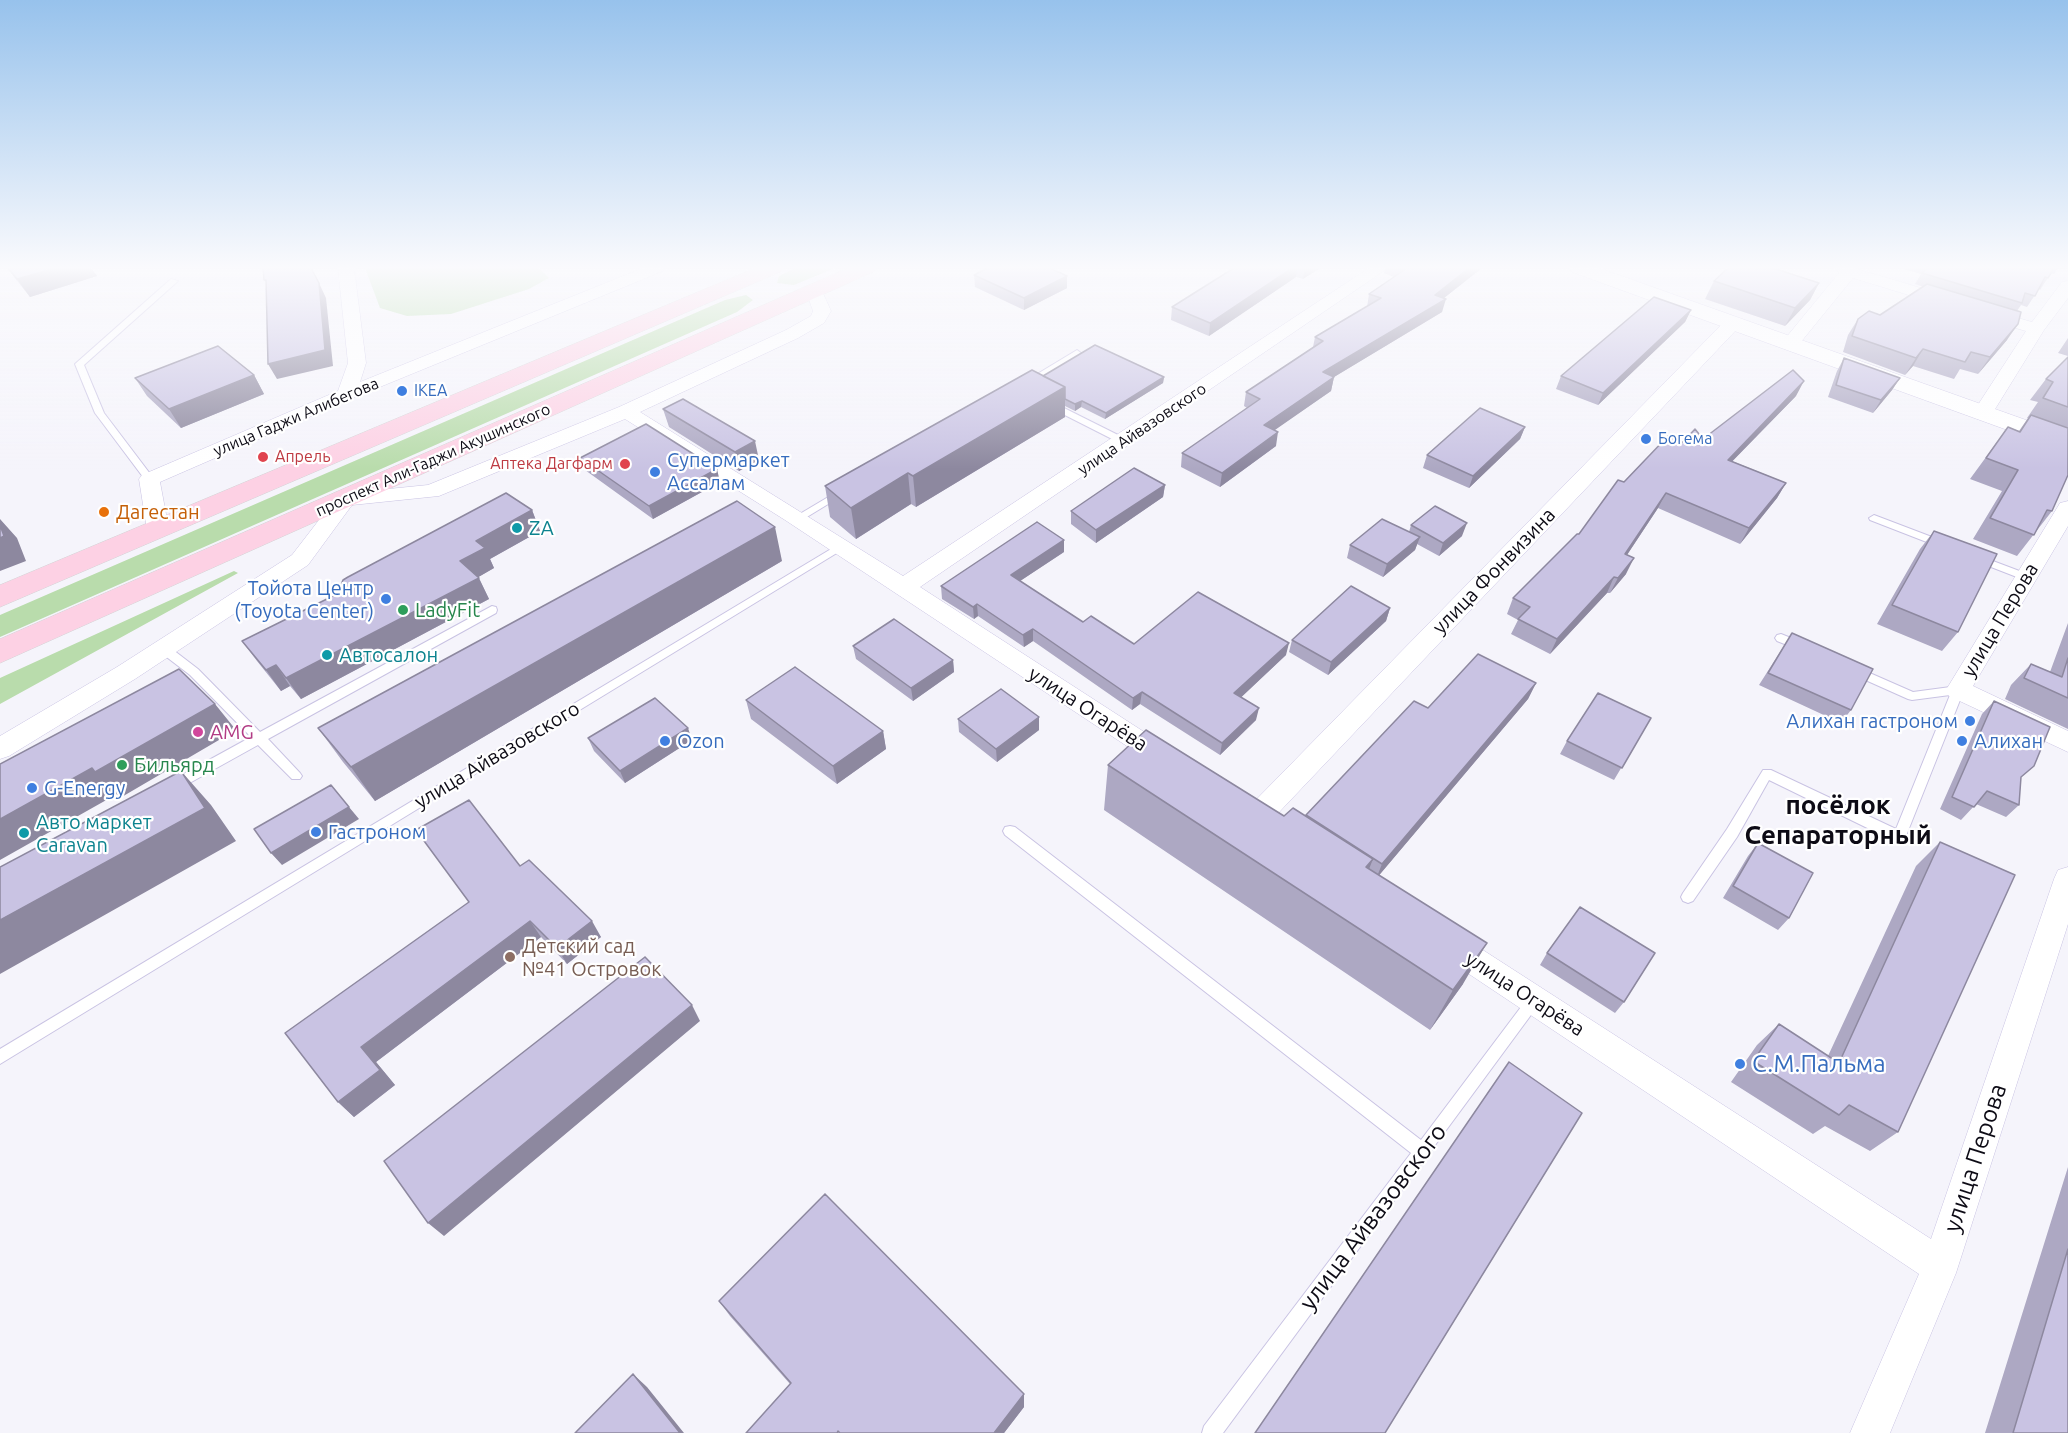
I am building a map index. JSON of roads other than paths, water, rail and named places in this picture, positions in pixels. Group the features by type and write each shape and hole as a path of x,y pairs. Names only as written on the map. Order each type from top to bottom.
{"main road":[{"path":"0,597 164,517 609,335"},
{"name":"проспект Али-Гаджи Акушинского","path":"0,652 715,335"}],"street":[{"path":"346,394 357,363 354,335"},
{"name":"улица Гаджи Алибегова","path":"149,480 346,394 492,335"},
{"path":"0,749 164,649 300,560 346,499 432,491 626,411 790,335"},
{"name":"улица Айвазовского","path":"902,588 1281,335"},
{"name":"улица Фонвизина","path":"1256,818 1722,335"},
{"path":"1765,335 2068,444"},
{"path":"1790,344 1797,335"},
{"path":"1982,414 2032,335"},
{"name":"улица Огарёва","path":"626,411 798,518 1187,773"},
{"path":"149,480 164,517"},
{"name":"улица Перова","path":"2068,508 1958,690 2068,742"},
{"name":"улица Перова","path":"1870,1433 1940,1266 2068,879"},
{"name":"улица Огарёва","path":"1425,929 1940,1266"}],"lane":[{"path":"112,335 79,364 100,413 149,480"},
{"path":"1029,393 1019,388 1077,353"},
{"path":"1040,398 1123,441"},
{"path":"798,518 848,488"},
{"path":"1874,518 1950,548"},
{"name":"улица Айвазовского","path":"0,1057 841,546"},
{"path":"1971,556 2026,578"},
{"path":"156,795 492,610"},
{"path":"1781,638 1811,651"},
{"path":"164,649 194,672 296,776"},
{"path":"1688,897 1732,833 1767,773 1899,837 1958,690 1912,696 1842,665"},
{"path":"1010,831 1422,1151"},
{"name":"улица Айвазовского","path":"1211,1433 1535,1000"}],"place":[{"name":"IKEA","path":"402,391"},
{"name":"Богема","path":"1646,439"},
{"name":"Апрель","path":"263,457"},
{"name":"Аптека Дагфарм","path":"625,464"},
{"name":"Супермаркет Ассалам","path":"655,472"},
{"name":"Дагестан","path":"104,512"},
{"name":"ZA","path":"517,528"},
{"name":"Тойота Центр (Toyota Center)","path":"386,599"},
{"name":"LadyFit","path":"403,610"},
{"name":"Автосалон","path":"327,655"},
{"name":"Алихан гастроном","path":"1970,721"},
{"name":"AMG","path":"198,732"},
{"name":"Ozon","path":"665,741"},
{"name":"Алихан","path":"1962,741"},
{"name":"Бильярд","path":"122,765"},
{"name":"G-Energy","path":"32,788"},
{"name":"Гастроном","path":"316,832"},
{"name":"Авто маркет Caravan","path":"24,833"},
{"name":"Детский сад №41 Островок","path":"510,957"},
{"name":"С.М.Пальма","path":"1740,1064"}],"district":[{"name":"посёлок Сепараторный","path":"1838,820"}]}
